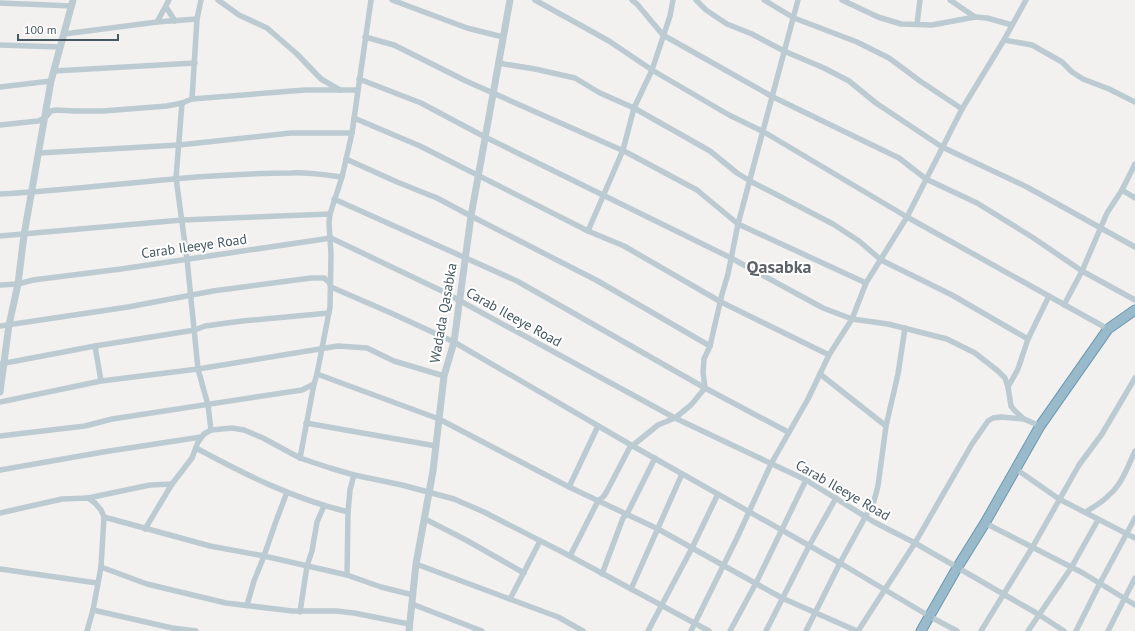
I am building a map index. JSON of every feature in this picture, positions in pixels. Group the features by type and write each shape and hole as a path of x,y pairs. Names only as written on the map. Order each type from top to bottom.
{"highway":[{"path":"921,631 1040,426 1108,329 1135,310"}],"street":[{"path":"157,22 168,0"},
{"path":"192,99 197,19 201,0"},
{"path":"218,0 239,15 267,28 297,54 320,79 340,90"},
{"path":"300,458 330,307 330,214 342,177 352,133 371,0"},
{"path":"392,0 467,28 503,37"},
{"name":"Wadada Qasabka","path":"409,628 416,564 430,492 444,376 454,342 471,216 510,0"},
{"path":"536,0 609,41 652,70 729,115 764,132 907,217 1108,329"},
{"path":"632,0 663,35 773,97 899,158 926,179 977,203 1032,237 1082,271 1135,300"},
{"path":"588,231 623,150 634,108 652,70 670,16 673,0"},
{"path":"696,0 706,10 727,24 752,34 784,51 824,68 849,81 876,103 942,147 1027,187 1100,229 1135,247"},
{"path":"764,0 794,18 856,42 889,58 962,109"},
{"path":"570,556 598,500 604,496 632,445 658,425 675,418 691,405 705,388 703,365 710,346 728,274 738,224 764,132 798,0"},
{"path":"842,0 878,17 901,24 932,26 974,17 987,18 1012,25"},
{"path":"917,24 920,0"},
{"path":"950,0 974,17"},
{"path":"691,631 771,464 808,399 829,355 852,319 866,283 907,217 962,109 1004,40 1024,1"},
{"path":"0,2 73,3 51,81 24,235 18,284 2,364 0,392"},
{"path":"166,6 175,21"},
{"path":"64,34 157,22 197,19"},
{"path":"365,37 394,45 493,94 623,150 697,190 738,224 866,283"},
{"path":"1004,40 1032,45 1062,62 1072,72 1083,79 1109,89 1135,102"},
{"path":"0,45 60,47"},
{"path":"54,71 195,63"},
{"path":"498,63 575,78 600,94 634,108 710,151 737,173 750,181 834,224 859,241 881,260 952,295 1028,339"},
{"path":"359,79 421,103 731,258 824,308 852,319 888,324 947,339 975,353 1005,378 1012,406 1015,411 1024,419 1040,426"},
{"path":"0,87 51,81"},
{"path":"0,126 45,118 49,112 56,110 75,112 103,111 167,106 192,99 305,90 357,90"},
{"path":"182,103 176,178 187,259 198,369 208,405 211,430"},
{"path":"354,118 420,146 588,231 624,246 721,302 829,355"},
{"path":"38,153 179,145 292,133 352,133"},
{"path":"346,159 396,182 437,198 596,280 710,346"},
{"path":"1064,305 1082,271 1107,213 1122,190 1135,164"},
{"path":"0,194 32,193 176,178 292,172 342,177"},
{"path":"1122,190 1135,198"},
{"path":"334,199 517,281 705,388 788,432"},
{"path":"0,236 182,220 330,214"},
{"name":"Carab Ileeye Road","path":"0,285 18,284 33,280 331,238 442,291 675,418 806,480 874,522 914,543 1038,614 1064,631"},
{"path":"0,326 128,307 191,295 312,278 324,278 329,282 331,287 454,342 957,631"},
{"path":"1008,387 1018,369 1028,339 1049,296"},
{"path":"2,364 95,346 195,330 205,326 242,320 329,313"},
{"path":"806,631 840,563 874,501 878,486 886,426 898,374 905,328"},
{"path":"95,346 101,381"},
{"path":"0,402 101,381 198,369 338,346 367,348 394,360 444,376"},
{"path":"317,374 439,419 569,487 658,529 782,598 858,631 914,543 972,444 988,421 993,418 1000,417 1024,419"},
{"path":"820,374 886,426"},
{"path":"981,631 1032,548 1079,465 1102,434 1135,378"},
{"path":"0,436 85,426 112,419 302,390 314,384"},
{"path":"306,423 436,446"},
{"path":"569,487 598,426"},
{"path":"145,529 172,484 192,458 201,437 207,431 211,430 232,428 244,430 263,438 300,458 354,475 430,492 454,499 484,512 540,542 570,556 709,631"},
{"path":"0,470 201,437"},
{"path":"196,448 232,467 287,492 324,506 348,512"},
{"path":"1086,512 1109,496 1119,483 1135,451"},
{"path":"602,574 623,518 627,514 655,458"},
{"path":"1016,469 1059,498 1098,520 1135,538"},
{"path":"632,589 682,474"},
{"path":"347,575 348,512 350,490 354,475"},
{"path":"730,631 756,583 806,480"},
{"path":"0,513 62,499 88,498 150,485 172,484"},
{"path":"247,605 254,581 287,492"},
{"path":"648,631 692,548 718,494"},
{"path":"87,631 93,610 101,567 104,517 101,510 88,498"},
{"path":"766,631 809,546 836,498"},
{"path":"300,612 307,566 312,551 318,522 324,506"},
{"path":"104,517 210,546 264,556 347,575 381,587 413,595"},
{"path":"1076,631 1135,518"},
{"path":"425,519 524,573"},
{"path":"1028,631 1038,614 1071,568 1098,520"},
{"path":"985,523 1100,583 1135,605"},
{"path":"510,599 540,542"},
{"path":"416,564 558,617 574,629 583,631"},
{"path":"101,567 148,584 226,603 300,612 348,612 409,628"},
{"path":"0,569 97,583"},
{"path":"1108,631 1135,578"},
{"path":"412,604 482,631"},
{"path":"93,610 172,628 196,631"}],"district":[{"name":"Qasabka","path":"779,267"}]}
